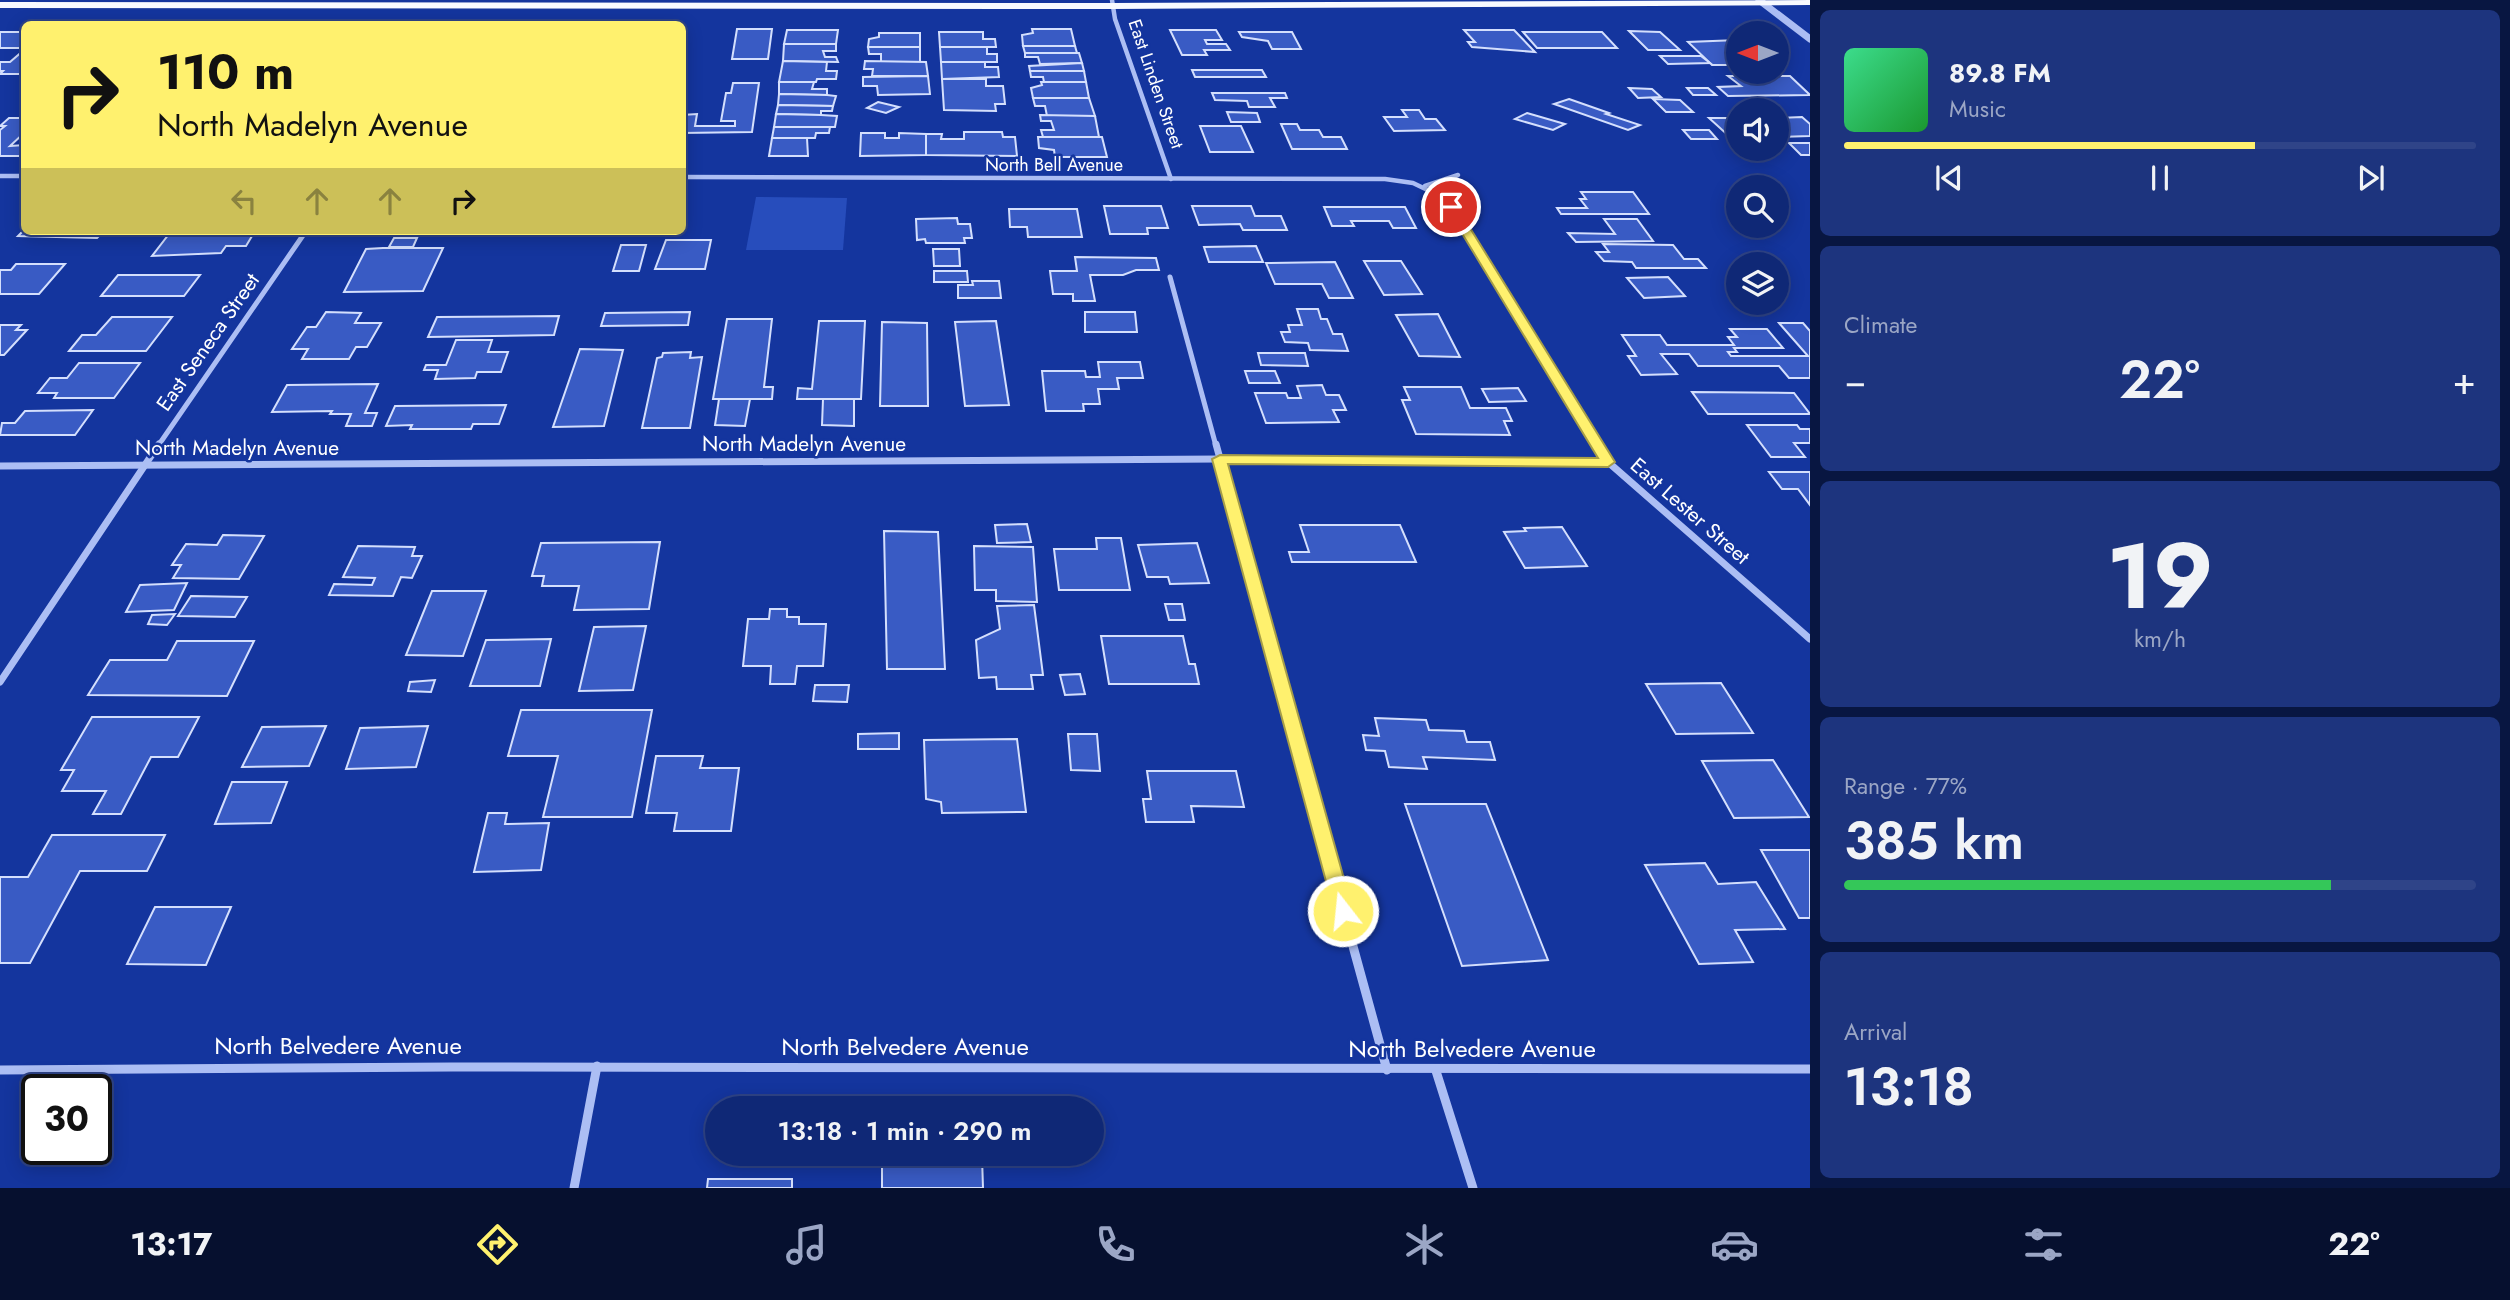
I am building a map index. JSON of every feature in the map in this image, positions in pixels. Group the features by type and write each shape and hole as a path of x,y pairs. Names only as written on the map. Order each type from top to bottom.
{"main road":[{"path":"0,5 1810,2"}],"street":[{"path":"1760,1 1810,39"},
{"name":"East Linden Street","path":"1112,3 1115,19 1171,179"},
{"path":"1425,186 1458,175"},
{"path":"0,177 21,176"},
{"name":"North Bell Avenue","path":"686,177 1385,179 1425,186"},
{"name":"East Lester Street","path":"1425,186 1442,196 1451,207 1608,462 1810,639"},
{"name":"East Seneca Street","path":"0,682 303,235"},
{"path":"1170,277 1387,1070"},
{"name":"North Madelyn Avenue","path":"0,466 1220,459 1608,462"},
{"name":"North Belvedere Avenue","path":"0,1070 334,1065 1436,1071 1810,1069"},
{"path":"574,1188 597,1066"},
{"path":"1436,1071 1473,1188"}],"shaded area":[{"path":"756,197 847,198 843,250 746,250"}],"building":[{"path":"737,29 772,29 768,59 732,59"},
{"path":"1032,29 1071,29 1075,46 1023,46 1022,35 1033,33"},
{"path":"787,30 838,30 836,44 784,44"},
{"path":"1170,30 1216,30 1222,40 1205,40 1207,44 1226,44 1230,50 1204,50 1207,55 1182,55"},
{"path":"1464,30 1514,30 1535,52 1472,47 1468,42 1475,42"},
{"path":"1629,31 1660,32 1680,50 1648,50"},
{"path":"0,32 21,32 21,48 0,48"},
{"path":"939,32 983,32 983,39 995,39 996,47 940,47"},
{"path":"1239,32 1292,32 1301,49 1272,49 1268,41 1242,37"},
{"path":"1523,32 1602,32 1617,48 1537,48"},
{"path":"879,33 920,33 920,47 868,47 869,39 879,37"},
{"path":"1726,40 1726,65 1712,65 1688,42"},
{"path":"784,44 836,44 836,51 823,51 825,57 836,57 838,62 783,61"},
{"path":"1023,46 1075,46 1077,53 1025,53"},
{"path":"868,47 920,47 920,62 881,62 881,54 869,54"},
{"path":"940,47 987,47 987,54 997,54 997,62 941,62"},
{"path":"21,53 21,74 0,74 3,71 0,71 0,62 10,62"},
{"path":"1025,53 1079,53 1082,63 1040,64 1038,57 1025,57"},
{"path":"1660,56 1701,56 1710,63 1668,64"},
{"path":"783,61 827,62 826,71 837,71 836,79 779,82"},
{"path":"865,61 926,62 928,76 872,76 873,69 864,69"},
{"path":"941,62 985,62 985,67 998,67 999,77 942,79"},
{"path":"1082,63 1084,71 1030,71 1029,66"},
{"path":"1192,70 1262,70 1266,77 1195,77"},
{"path":"1030,71 1084,71 1086,82 1044,82 1043,77 1031,77"},
{"path":"928,76 930,94 878,95 877,86 863,86 863,77"},
{"path":"1790,76 1810,95 1728,96 1718,87 1741,86 1738,84 1789,84"},
{"path":"942,79 986,79 986,86 1003,86 1005,104 995,104 996,111 944,110"},
{"path":"779,82 814,82 812,89 827,89 827,95 779,94"},
{"path":"1041,82 1086,82 1089,98 1033,98 1031,88 1042,85"},
{"path":"733,83 759,83 752,132 686,133 686,115 697,114 695,126 735,126 735,121 721,121 726,93 731,93"},
{"path":"1629,88 1652,89 1661,97 1638,98"},
{"path":"1687,88 1708,88 1716,95 1693,95"},
{"path":"1212,93 1285,93 1287,98 1270,98 1275,107 1249,107 1247,101 1215,100"},
{"path":"779,94 836,96 833,106 778,105"},
{"path":"1033,98 1089,98 1095,116 1047,116 1045,106 1035,106"},
{"path":"1569,99 1640,125 1628,130 1554,104"},
{"path":"1653,99 1680,100 1693,112 1666,112"},
{"path":"878,102 899,107 886,113 867,108"},
{"path":"778,105 833,106 832,111 821,111 821,115 776,114"},
{"path":"1402,110 1419,110 1425,119 1436,119 1445,130 1394,131 1384,117 1407,117"},
{"path":"1227,112 1257,113 1260,122 1231,122"},
{"path":"1527,113 1565,124 1553,130 1515,119"},
{"path":"776,114 837,116 835,127 774,127"},
{"path":"1040,115 1095,116 1099,137 1043,137 1041,130 1054,130 1051,121 1041,121"},
{"path":"1802,117 1810,124 1810,136 1789,137 1789,118"},
{"path":"9,118 21,118 21,136 10,146 21,145 21,156 0,156 0,130 5,126 0,126"},
{"path":"1709,118 1726,118 1726,133"},
{"path":"1281,124 1297,124 1300,130 1319,130 1323,137 1341,137 1347,149 1292,149"},
{"path":"1200,126 1241,126 1253,152 1210,152"},
{"path":"774,127 830,127 829,133 816,133 815,138 772,138"},
{"path":"1683,130 1709,130 1717,139 1691,139"},
{"path":"964,132 1002,132 1003,137 1015,137 1017,156 926,155 926,134 942,134 941,139 964,139"},
{"path":"861,133 885,133 885,138 899,138 899,133 926,134 926,155 860,156"},
{"path":"1038,137 1102,137 1107,157 1055,157 1054,150 1039,148"},
{"path":"772,138 807,138 808,156 769,156"},
{"path":"1789,143 1810,143 1810,155 1801,155"},
{"path":"1581,192 1633,192 1649,214 1561,214 1557,208 1587,208 1580,199 1586,199"},
{"path":"1104,206 1161,206 1168,228 1147,228 1148,234 1110,234"},
{"path":"1192,206 1251,206 1255,216 1281,216 1287,230 1243,230 1240,224 1199,225"},
{"path":"1324,207 1405,207 1416,228 1393,228 1389,221 1351,221 1354,226 1332,226"},
{"path":"1009,209 1077,209 1082,237 1028,237 1027,227 1010,227"},
{"path":"957,218 958,224 970,224 972,238 964,238 965,243 926,243 925,239 917,240 916,219"},
{"path":"1604,219 1637,219 1653,241 1576,242 1568,233 1615,234"},
{"path":"21,233 100,235 97,238 18,236"},
{"path":"168,235 252,236 246,246 226,246 221,253 152,256"},
{"path":"394,238 417,238 413,247 389,247"},
{"path":"666,240 711,240 705,269 655,269"},
{"path":"1603,244 1673,245 1684,259 1698,259 1706,268 1636,268 1632,262 1604,261 1596,252 1609,252"},
{"path":"621,245 646,245 639,271 613,271"},
{"path":"1256,246 1263,262 1209,262 1204,247"},
{"path":"443,248 423,291 344,292 366,249"},
{"path":"933,249 959,249 960,266 934,266"},
{"path":"1075,257 1156,258 1159,270 1136,270 1123,275 1090,275 1095,301 1073,301 1073,294 1053,294 1050,271 1077,271"},
{"path":"1364,261 1401,261 1422,294 1384,295"},
{"path":"1335,262 1353,298 1329,298 1322,284 1275,284 1266,263"},
{"path":"16,264 65,264 39,294 0,294 0,270 11,270"},
{"path":"934,271 967,271 968,282 934,282"},
{"path":"118,275 200,275 184,296 101,296"},
{"path":"1668,277 1685,296 1644,298 1627,278"},
{"path":"972,281 999,281 1001,298 958,298 958,285 973,285"},
{"path":"1297,309 1318,309 1321,319 1327,319 1333,334 1342,334 1348,351 1310,350 1308,343 1285,342 1281,332 1290,332 1288,325 1302,325"},
{"path":"326,312 361,313 355,323 381,323 367,347 356,347 349,359 302,359 308,349 292,349 307,327 316,327"},
{"path":"690,312 688,325 601,326 605,313"},
{"path":"1085,312 1135,312 1137,332 1085,332"},
{"path":"1438,314 1460,357 1419,356 1396,315"},
{"path":"559,316 554,335 428,337 437,317"},
{"path":"112,317 172,317 146,351 69,351 82,335 96,335"},
{"path":"727,319 772,319 764,387 773,387 772,399 713,399"},
{"path":"819,321 865,321 861,399 797,399 798,388 812,389"},
{"path":"996,321 1009,405 965,406 955,322"},
{"path":"882,322 927,323 928,406 880,406"},
{"path":"1779,323 1803,323 1810,331 1810,378 1789,378 1779,366 1698,366 1689,354 1661,354 1677,374 1641,375 1628,356 1636,356 1622,335 1660,335 1667,345 1734,345 1728,337 1737,337 1730,329 1767,329 1783,348 1734,348 1737,352 1728,352 1731,356 1808,356"},
{"path":"0,325 21,325 16,330 27,330 4,355 0,355"},
{"path":"456,340 492,340 488,352 508,352 501,372 477,372 475,378 435,379 438,370 424,370 426,365 446,365"},
{"path":"580,349 623,350 604,426 553,427"},
{"path":"691,352 690,358 702,357 690,428 642,428 657,358 662,357 663,353"},
{"path":"1258,353 1305,353 1308,366 1261,365"},
{"path":"1098,362 1140,362 1143,378 1117,378 1119,389 1098,389 1100,404 1083,404 1084,411 1046,411 1042,371 1085,371 1086,377 1100,377"},
{"path":"79,363 140,363 114,398 54,398 57,393 38,393 50,378 67,378"},
{"path":"1245,371 1275,371 1280,383 1249,383"},
{"path":"378,384 365,413 377,413 372,426 346,426 351,414 330,414 332,411 272,412 287,385"},
{"path":"1322,385 1326,395 1339,395 1346,410 1333,410 1339,422 1266,423 1255,393 1286,393 1288,398 1301,398 1297,386"},
{"path":"1404,387 1461,387 1470,408 1506,408 1512,421 1504,421 1510,435 1416,434 1402,400 1410,400"},
{"path":"1518,388 1526,401 1489,402 1482,389"},
{"path":"1692,392 1794,393 1810,414 1708,414"},
{"path":"719,399 750,399 745,426 715,425"},
{"path":"823,399 854,399 854,426 822,425"},
{"path":"506,405 499,424 473,424 471,429 410,429 412,425 386,426 395,406"},
{"path":"93,410 75,435 0,435 2,423 15,423 25,411"},
{"path":"1747,425 1797,425 1800,429 1810,429 1810,443 1794,443 1805,457 1771,457"},
{"path":"1769,472 1810,472 1810,505 1798,489 1782,489"},
{"path":"1027,524 1031,542 997,543 995,525"},
{"path":"1300,525 1400,525 1416,562 1292,562 1289,552 1309,552"},
{"path":"1562,527 1587,566 1525,568 1504,532 1526,531 1524,528"},
{"path":"884,531 938,532 945,669 887,669"},
{"path":"223,535 264,536 239,579 173,578 181,565 172,565 186,544 217,545"},
{"path":"1096,538 1121,538 1130,590 1059,590 1054,549 1097,549"},
{"path":"660,542 649,609 574,610 579,586 542,586 544,576 532,576 541,543"},
{"path":"1197,543 1209,583 1170,584 1168,577 1147,577 1138,545"},
{"path":"358,546 415,547 412,556 422,556 412,578 401,577 393,596 329,595 334,584 372,585 375,578 343,577"},
{"path":"974,546 1033,547 1037,602 996,601 996,590 975,590"},
{"path":"187,583 174,610 126,612 140,585"},
{"path":"432,591 486,591 463,656 406,655"},
{"path":"191,596 247,597 235,617 178,616"},
{"path":"1165,604 1182,604 1185,620 1169,620"},
{"path":"1034,605 1043,675 1031,675 1033,689 997,689 996,677 979,678 976,640 1000,629 997,606"},
{"path":"770,609 787,609 787,617 799,617 799,624 826,624 823,666 797,666 795,684 770,684 771,666 743,666 748,619 769,619"},
{"path":"175,614 167,625 148,624 152,615"},
{"path":"646,626 633,690 579,691 594,627"},
{"path":"1101,636 1183,636 1189,664 1195,664 1199,684 1109,684"},
{"path":"551,639 540,686 470,686 486,640"},
{"path":"177,641 254,641 227,696 88,695 110,660 167,660"},
{"path":"1080,674 1085,694 1065,695 1060,675"},
{"path":"435,680 431,692 408,691 410,682"},
{"path":"1721,683 1753,733 1676,734 1646,684"},
{"path":"815,685 849,685 847,702 813,701"},
{"path":"521,710 652,710 632,817 543,817 558,756 508,756"},
{"path":"92,717 199,717 178,757 151,757 121,814 93,814 106,791 62,791 74,770 61,770"},
{"path":"1375,718 1426,720 1429,730 1464,731 1467,742 1490,742 1495,760 1423,757 1427,769 1389,767 1385,751 1366,750 1363,735 1379,736"},
{"path":"326,726 309,766 242,767 262,727"},
{"path":"428,726 416,767 346,769 360,728"},
{"path":"899,733 899,749 858,749 858,734"},
{"path":"1068,734 1097,734 1100,771 1071,770"},
{"path":"1017,739 1026,812 942,813 941,802 926,799 924,740"},
{"path":"656,756 703,756 700,768 739,768 731,831 674,831 677,813 646,813"},
{"path":"1773,760 1809,817 1734,818 1702,761"},
{"path":"1147,771 1236,771 1244,807 1191,806 1194,822 1146,822 1143,799 1151,799"},
{"path":"232,782 287,782 271,823 215,824"},
{"path":"1405,804 1486,804 1548,960 1462,966"},
{"path":"488,813 507,813 505,824 549,823 541,870 474,872"},
{"path":"52,835 165,835 147,871 80,871 30,963 0,963 0,877 28,877"},
{"path":"1761,850 1810,850 1810,918 1799,918"},
{"path":"1705,863 1718,884 1756,882 1785,929 1735,930 1753,962 1699,964 1645,865"},
{"path":"155,907 231,907 206,965 127,964"},
{"path":"882,1166 982,1166 983,1188 882,1188"},
{"path":"708,1179 792,1179 792,1188 707,1188"}],"route":[{"path":"1343,911 1220,459 1608,462 1451,207"}]}
